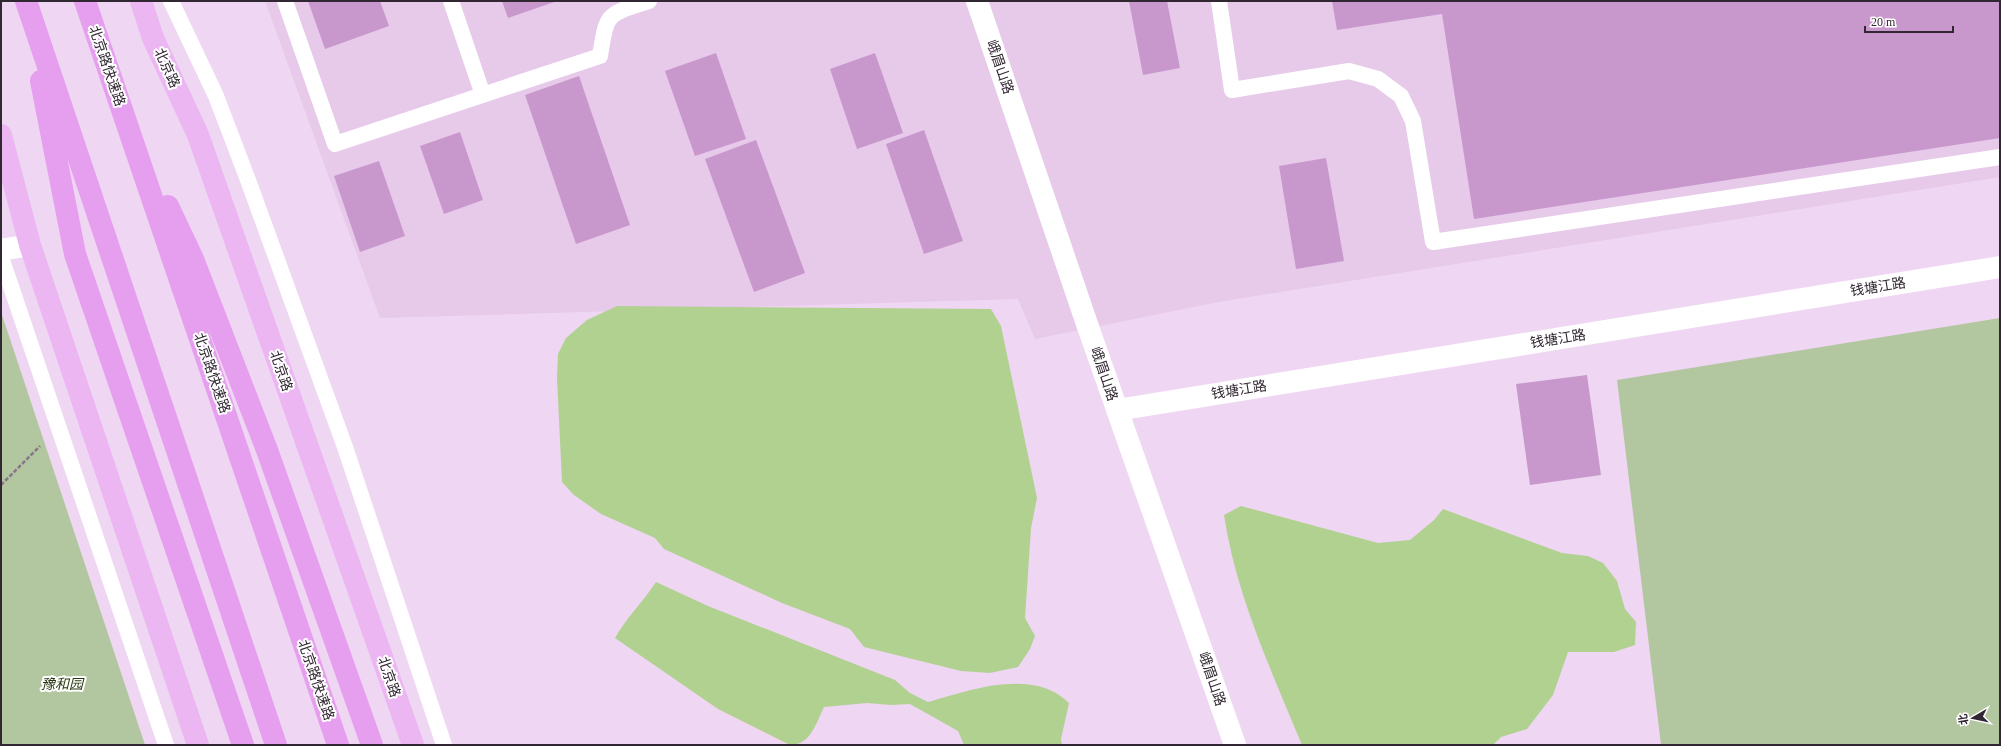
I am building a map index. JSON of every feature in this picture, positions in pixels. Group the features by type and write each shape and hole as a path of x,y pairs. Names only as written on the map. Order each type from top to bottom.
{"highway":[{"path":"26,1 75,254 243,745"},
{"path":"26,1 276,745"},
{"name":"北京路快速路","path":"85,1 338,745"},
{"path":"121,107 193,259 267,450 372,745"}],"main road":[{"name":"北京路","path":"141,1 153,38 198,135 413,745"},
{"path":"1,135 6,179 30,245 198,745"}],"street":[{"name":"峨眉山路","path":"977,1 1117,410 1235,745"},
{"path":"1,250 30,245"},
{"name":"钱塘江路","path":"1117,410 2000,267"}],"lane":[{"path":"171,1 216,96 248,180 345,447 444,745"},
{"path":"285,1 335,144 600,56 604,27 614,13 648,1"},
{"path":"451,1 483,95"},
{"path":"1219,1 1232,90 1349,71 1378,79 1401,96 1413,121 1433,242 2000,157"},
{"path":"1,257 166,745"}],"path":[{"path":"1,485 58,428"}],"shaded area":[{"path":"265,1 2000,1 2000,177 1218,302 1035,339 1018,299 380,318"},
{"path":"617,306 991,309 1001,326 1037,498 1031,528 1025,618 1035,636 1030,649 1018,667 990,673 961,671 864,647 850,629 782,603 664,549 655,538 601,514 574,495 562,482 557,378 558,354 566,338 587,320"},
{"path":"1241,506 1378,543 1410,540 1434,520 1443,509 1562,553 1588,556 1603,563 1617,581 1625,609 1636,622 1635,645 1614,652 1568,652 1553,695 1527,729 1501,737 1493,745 1302,745 1256,632 1237,574 1224,515"},
{"path":"656,582 708,606 895,680 910,693 928,702 962,692 1001,684 1038,686 1055,692 1069,703 1061,739 1062,745 964,745 958,731 910,704 891,705 867,703 824,707 808,737 797,744 790,745 718,709 615,638"}],"green space":[{"name":"豫和园","path":"1,312 145,745 1,745"},
{"path":"2000,318 2000,745 1661,745 1617,380"}],"building":[{"path":"308,1 380,1 389,26 325,49"},
{"path":"502,1 557,1 508,18"},
{"path":"1129,1 1167,1 1180,68 1143,75"},
{"path":"1332,1 2000,1 2000,138 1474,219 1442,14 1337,30"},
{"path":"716,53 746,139 695,156 665,71"},
{"path":"875,53 903,133 857,149 830,69"},
{"path":"579,76 630,225 576,244 525,95"},
{"path":"924,130 963,241 924,254 886,144"},
{"path":"460,132 483,200 444,214 420,146"},
{"path":"756,140 805,273 754,292 705,159"},
{"path":"1326,158 1344,261 1296,269 1279,166"},
{"path":"379,161 405,236 360,252 334,176"},
{"path":"1587,375 1601,475 1530,485 1516,384"}]}
